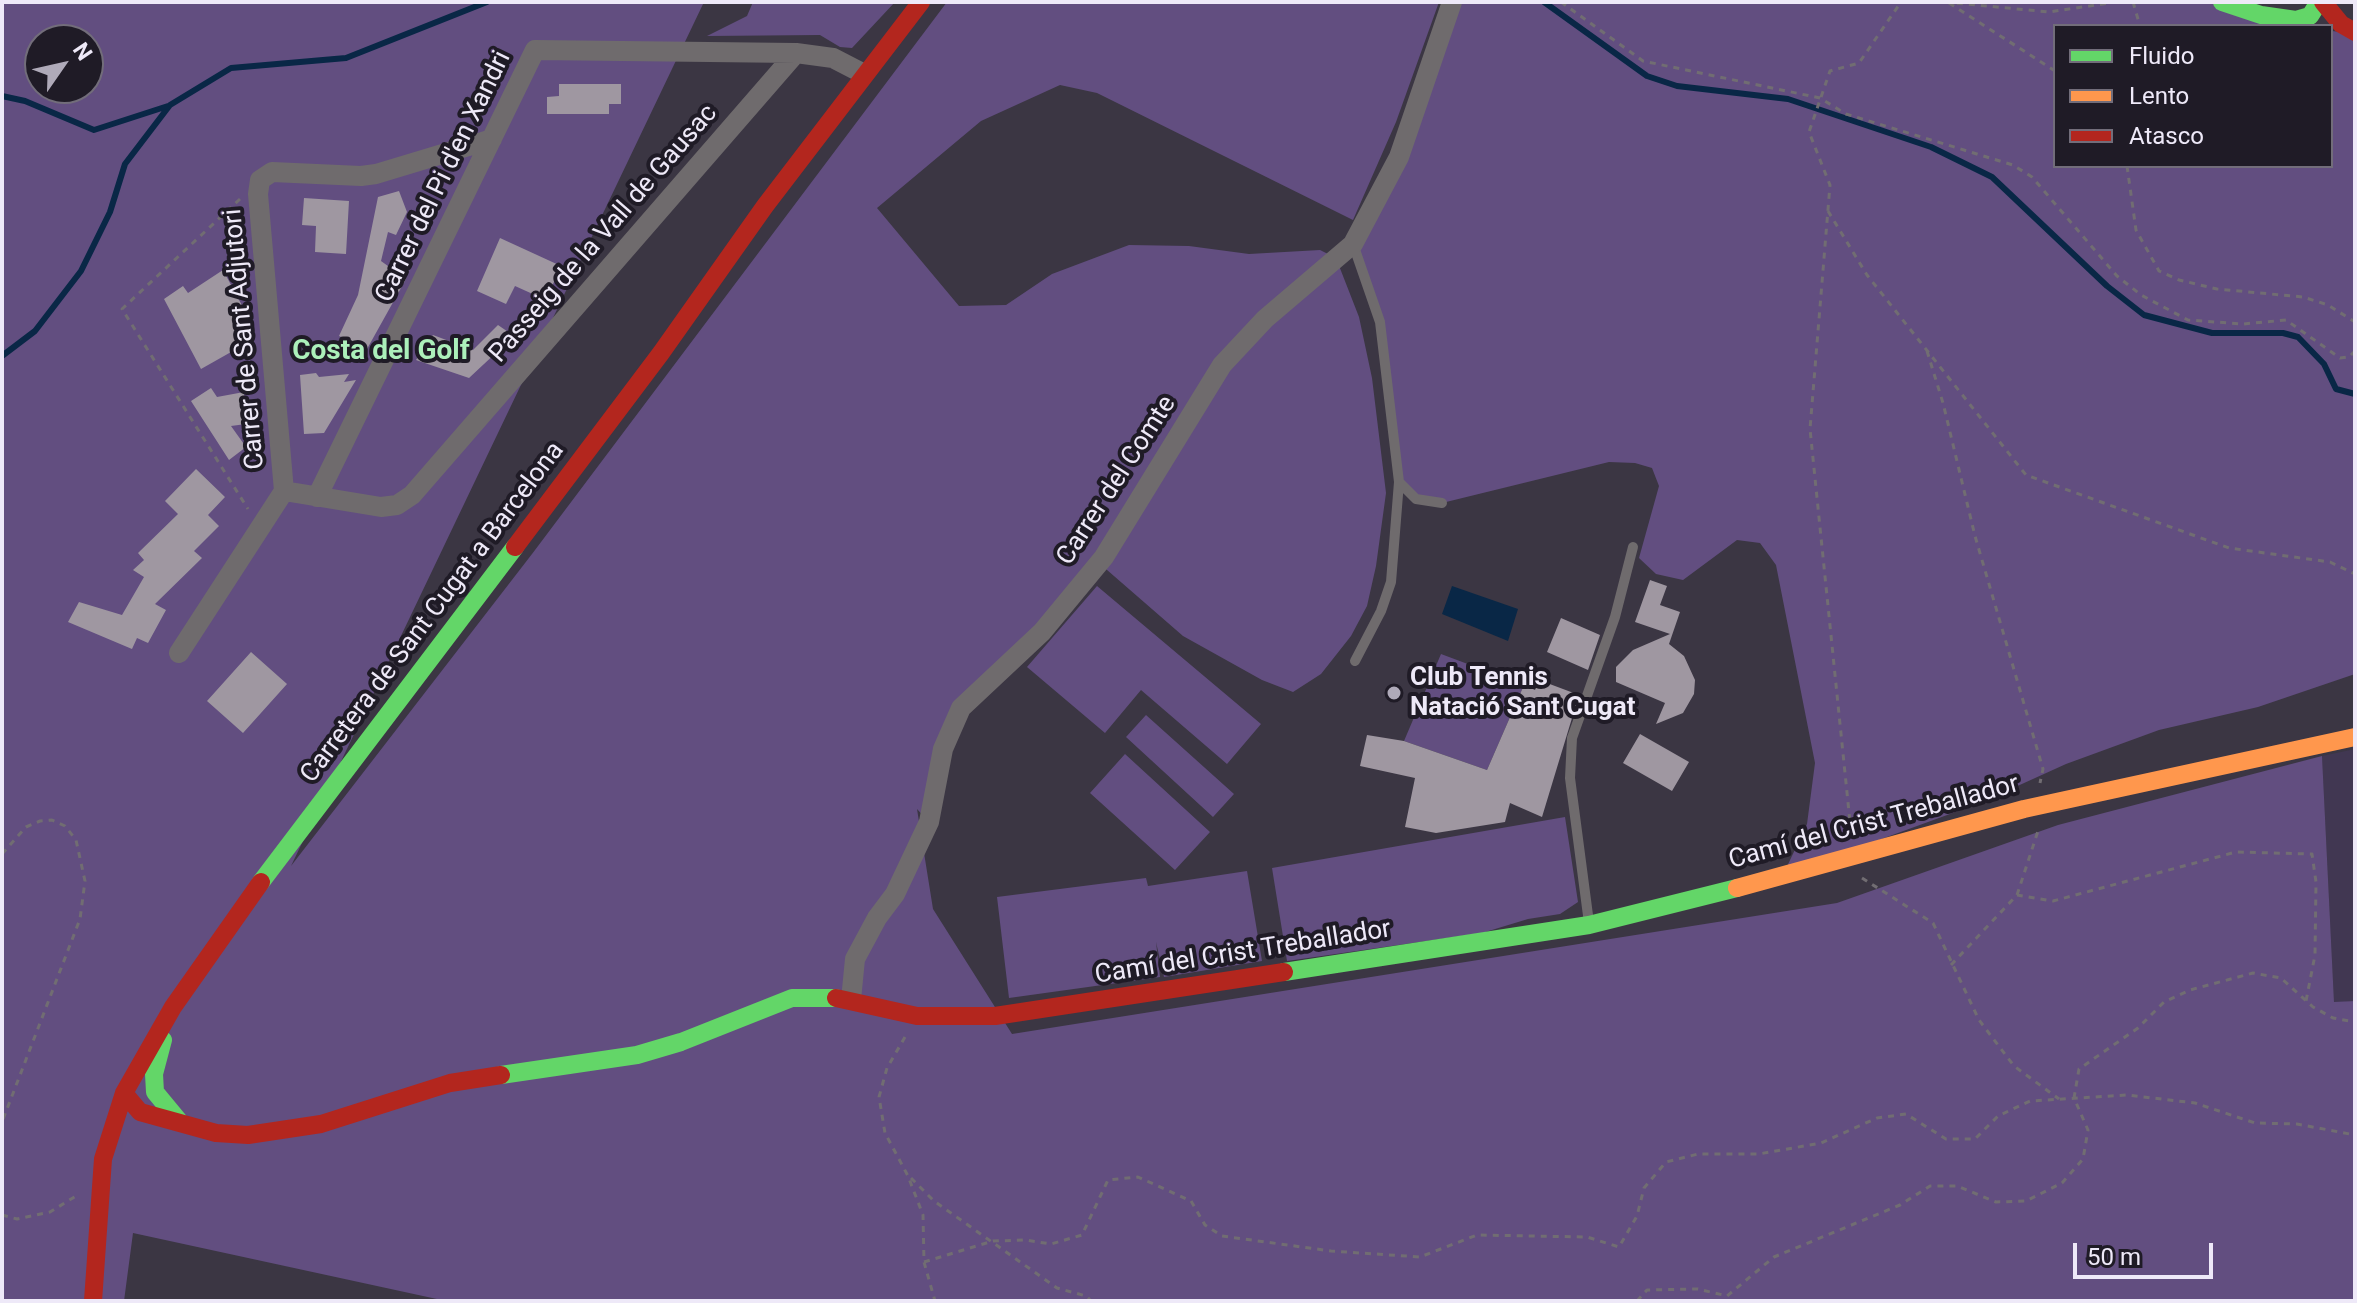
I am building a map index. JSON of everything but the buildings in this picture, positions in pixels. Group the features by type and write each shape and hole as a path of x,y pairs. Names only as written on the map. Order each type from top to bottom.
{"street":[{"name":"Carretera de Sant Cugat a Barcelona","path":"93,1301 100,1181 113,1122 124,1093 173,1007 238,913 634,388 864,74 921,2"},
{"name":"Carrer del Comte","path":"851,1000 855,959 877,918 895,894 929,822 943,749 961,708 1042,632 1104,557 1222,365 1265,319 1353,244 1399,157 1452,2"},
{"path":"2222,2 2261,15 2310,24"},
{"path":"2274,2 2291,19"},
{"path":"2291,19 2310,16 2321,2 2341,24 2355,32"},
{"path":"2333,28 2355,32"},
{"name":"Carrer del Pi d'en Xandri","path":"317,497 535,50 796,53 833,58 864,74"},
{"name":"Passeig de la Vall de Gausac","path":"284,491 381,507 397,505 412,495 796,53"},
{"name":"Carrer de Sant Adjutori","path":"179,653 284,491 258,194 260,180 272,172 376,174 492,139"},
{"name":"Camí del Crist Treballador","path":"140,1112 216,1133 248,1135 280,1132 321,1124 450,1083 637,1055 681,1042 792,998 817,996 851,1000 880,1010 917,1016 995,1016 1589,925 2047,804 2355,737"},
{"path":"173,1007 154,1074 155,1092 179,1121"},
{"path":"124,1093 146,1099 179,1121"},
{"path":"113,1122 140,1112 124,1093"}],"lane":[{"path":"1353,244 1380,322 1399,482 1391,582 1381,611 1355,661"},
{"path":"1399,482 1416,499 1442,503"},
{"path":"1589,925 1570,778 1572,738 1615,617 1633,547"}],"path":[{"path":"1561,2 1643,61 1820,99 1846,114 2013,165 2032,177 2117,276 2163,308 2188,320 2210,323 2286,320 2340,358 2349,357 2355,351"},
{"path":"1901,2 1859,63 1830,71 1809,132 1830,185 1810,429 1851,811 1845,857 1876,891 1933,923 1979,1020 2014,1066 2059,1099"},
{"path":"1947,3 2049,12 2116,2"},
{"path":"2133,2 2139,24"},
{"path":"1947,3 2053,70"},
{"path":"2127,168 2136,230 2159,271 2179,280 2217,289 2303,297 2328,305 2355,322"},
{"path":"260,180 122,309 260,528"},
{"path":"1828,211 1867,275 1953,380 2000,448 2026,475 2229,548 2330,562 2355,574"},
{"path":"1925,347 1943,403 1975,536 2043,769"},
{"path":"1951,965 2017,895 2047,804"},
{"path":"2,854 26,827 52,820 65,826 76,840 85,881 80,919 2,1122"},
{"path":"2017,895 2053,901 2236,852 2312,854 2316,882 2315,955 2306,1001"},
{"path":"1637,1301 1647,1290 1698,1289 1727,1296 1774,1257 1900,1205 1930,1186 1957,1186 1996,1202 2026,1201 2062,1183 2083,1159 2088,1130 2074,1098 2079,1069 2138,1028 2164,1002 2190,990 2253,973 2281,978 2306,1001 2333,1018 2355,1022"},
{"path":"917,1016 887,1068 879,1097 885,1133 908,1176 923,1215 924,1262 935,1301"},
{"path":"924,1262 993,1241 1025,1240 1051,1244 1082,1235 1108,1180 1138,1177 1191,1201 1205,1225 1222,1236 1331,1251 1420,1257 1477,1235 1587,1237 1619,1247 1637,1216 1644,1188 1666,1162 1698,1154 1759,1154 1821,1143 1877,1118 1906,1114 1946,1139 1975,1139 1998,1116 2030,1101 2127,1095 2195,1103 2255,1123 2297,1124 2355,1135"},
{"path":"908,1176 934,1201 1057,1288 1086,1296 1091,1301"},
{"path":"2,1215 17,1219 50,1212 100,1181"}],"shaded area":[{"path":"2,2 704,2 291,866 532,554 947,2 1439,2 1396,122 1353,220 1097,93 1060,85 981,121 877,208 959,306 1006,305 1052,274 1129,245 1189,246 1249,254 1320,250 1336,258 1359,317 1372,378 1386,493 1376,566 1367,606 1351,636 1321,674 1293,692 1262,680 1183,636 1099,563 961,708 929,822 917,809 933,909 1012,1034 1837,903 2058,825 2322,756 2334,1002 2355,1001 2355,1301 446,1301 133,1233 124,1301 2,1301"},
{"path":"753,2 895,2 852,48 840,47 820,35 707,36 747,16"},
{"path":"1452,2 2222,2 2264,24 2053,24 2053,168 2333,168 2333,31 2355,33 2355,674 2258,707 2159,730 2066,764 1980,803 1783,875 1807,824 1815,763 1776,565 1760,543 1737,540 1683,580 1656,574 1639,558 1659,486 1652,468 1635,463 1609,462 1442,503 1416,499 1399,482 1380,322 1353,244"},
{"path":"1097,586 1261,724 1227,764 1141,690 1105,733 1027,667"},
{"path":"1441,654 1524,685 1487,770 1404,741"},
{"path":"1146,715 1234,794 1213,817 1126,737"},
{"path":"2355,749 2355,1001 2334,1003 2322,756"},
{"path":"1125,754 1210,832 1175,870 1090,793"},
{"path":"1565,817 1578,902 1560,914 1528,919 1482,933 1287,961 1272,868"},
{"path":"1247,871 1262,961 1164,977 1156,942 1160,977 1009,998 997,897 1146,878 1148,886"}],"water":[{"path":"1452,586 1518,609 1508,641 1442,614"}],"waterway":[{"path":"2,356 35,331 81,271 110,212 125,164 170,105 231,68 346,58 487,2"},
{"path":"1544,2 1647,76 1677,86 1788,99 1931,147 1992,177 2107,286 2144,315 2212,333 2283,333 2298,337 2324,364 2336,389 2355,394"},
{"path":"2,96 25,101 94,130 168,106"}],"traffic: fast":[{"path":"2222,2 2261,15 2296,20 2310,16 2319,2"},
{"path":"261,882 515,547"},
{"path":"1284,972 1589,925 1737,888"},
{"path":"501,1075 637,1055 681,1042 792,998 836,998"},
{"path":"163,1040 154,1074 155,1092 179,1121"}],"traffic: slow":[{"path":"1737,888 2024,809 2355,737"}],"traffic: jam":[{"path":"515,547 661,353 765,206 921,2"},
{"path":"2323,2 2341,24 2355,32"},
{"path":"93,1301 103,1159 124,1093 173,1007 261,882"},
{"path":"836,998 917,1016 995,1016 1284,972"},
{"path":"124,1093 140,1112 216,1133 248,1135 321,1124 450,1083 501,1075"}],"place":[{"name":"Club Tennis Natació Sant Cugat","path":"1394,693"}],"district":[{"name":"Costa del Golf","path":"381,352"}]}
